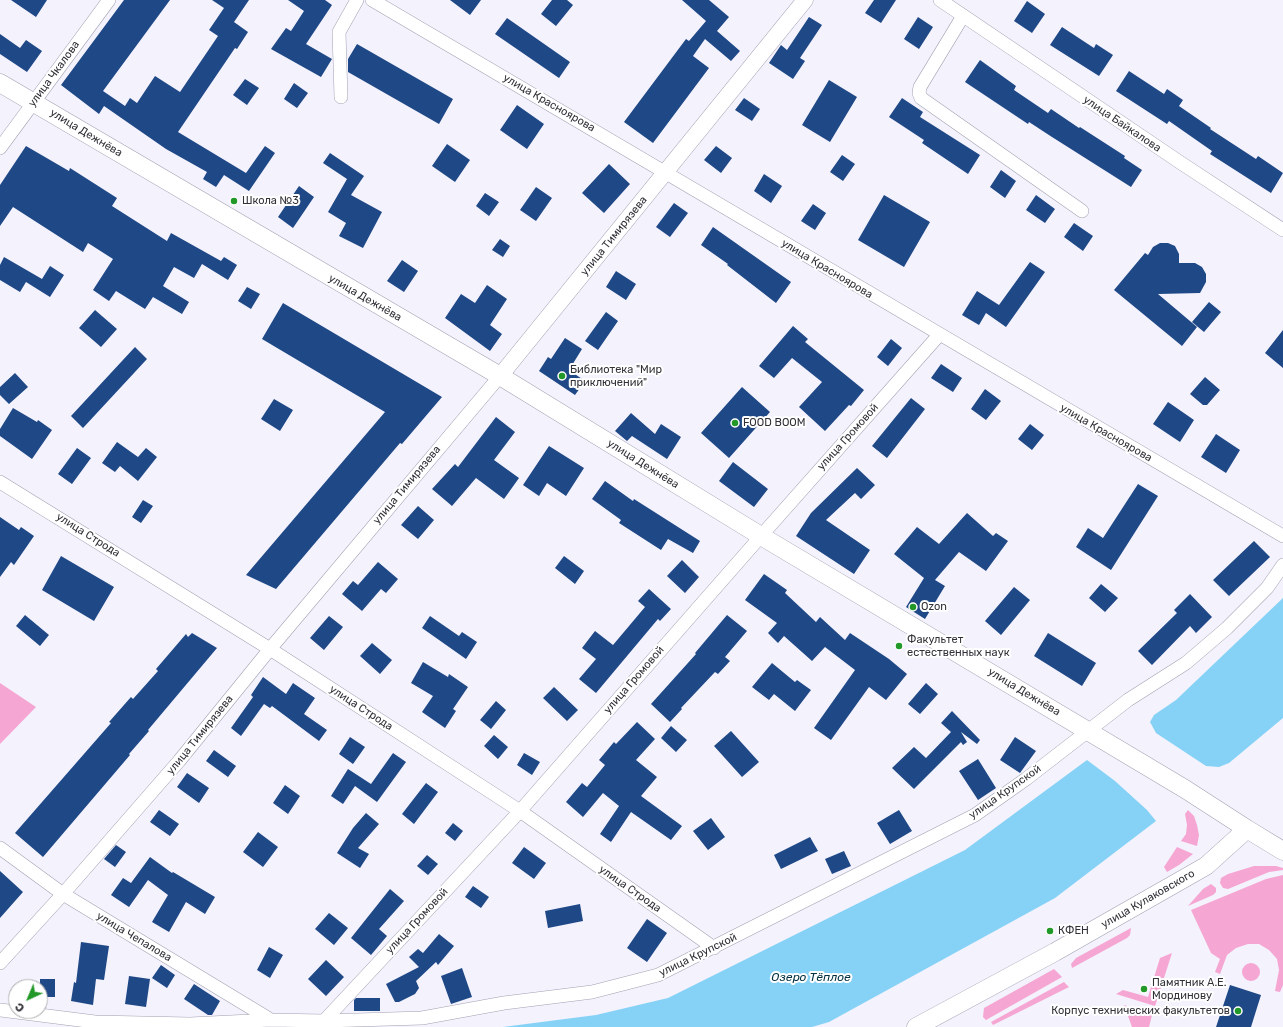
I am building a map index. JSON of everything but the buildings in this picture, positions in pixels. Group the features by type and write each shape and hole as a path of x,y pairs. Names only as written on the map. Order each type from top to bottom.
{"main road":[{"name":"улица Дежнёва","path":"0,83 500,376 761,536 1088,730 1283,850"},
{"name":"улица Кулаковского","path":"916,1027 1054,952 1206,866 1247,829"}],"street":[{"name":"улица Чкалова","path":"0,148 108,0"},
{"path":"341,96 339,32 357,0"},
{"name":"улица Красноярова","path":"372,0 939,335 1283,536"},
{"name":"улица Тимирязева","path":"0,962 63,894 179,761 270,649 500,376 805,0"},
{"name":"улица Байкалова","path":"940,0 1283,230"},
{"path":"963,16 920,88 919,93 921,98 1082,211"},
{"name":"улица Громовой","path":"324,1021 520,811 939,335"},
{"name":"улица Строда","path":"0,482 270,649 520,811 714,948"},
{"name":"улица Крупской","path":"0,1010 95,1022 190,1024 271,1020 324,1021 422,1018 504,1003 592,992 658,975 975,815 1026,779 1128,700 1186,663 1227,628 1267,588 1283,565"},
{"name":"улица Чепалова","path":"0,848 63,894 271,1020"}],"shaded area":[{"path":"0,683 36,707 0,744"},
{"path":"1188,810 1194,816 1197,825 1199,835 1197,846 1181,841 1186,834 1187,825 1185,814"},
{"path":"1177,847 1193,854 1167,872 1164,867"},
{"path":"1254,866 1276,866 1283,868 1283,870 1269,872 1228,889 1223,888 1220,883 1221,878 1228,874"},
{"path":"1283,875 1283,985 1280,992 1275,991 1279,970 1277,959 1269,950 1259,944 1248,944 1236,948 1227,955 1220,974 1215,972 1220,959 1211,953 1191,910 1266,879"},
{"path":"1211,884 1216,888 1216,892 1213,895 1188,906 1203,889"},
{"path":"1131,928 1130,935 1127,938 1072,968 1071,964 1076,958"},
{"path":"1172,953 1155,1006 1116,994 1123,990 1148,997 1160,958"},
{"path":"1251,963 1257,966 1260,972 1257,978 1251,981 1245,978 1242,972 1245,966"},
{"path":"1054,969 1062,977 986,1020 983,1017 984,1008"},
{"path":"1064,982 1069,987 993,1025 991,1022"},
{"path":"1124,1005 1152,1015 1149,1027 1132,1027"}],"water":[{"path":"1283,598 1283,718 1229,763 1219,767 1206,766 1156,733 1150,722 1154,715 1176,700"},
{"name":"Озеро Тёплое","path":"1087,760 1115,781 1147,810 1156,821 1055,898 829,1022 812,1027 503,1027 596,1015 668,998 965,850"}],"place":[{"name":"Школа №3","path":"234,201"},
{"name":"Библиотека \"Мир приключений\"","path":"562,376"},
{"name":"FOOD BOOM","path":"735,423"},
{"name":"Ozon","path":"913,607"},
{"name":"Факультет естественных наук","path":"899,646"},
{"name":"КФЕН","path":"1050,931"},
{"name":"Памятник А.Е. Мординову","path":"1144,989"},
{"name":"Корпус технических факультетов","path":"1238,1011"}]}
